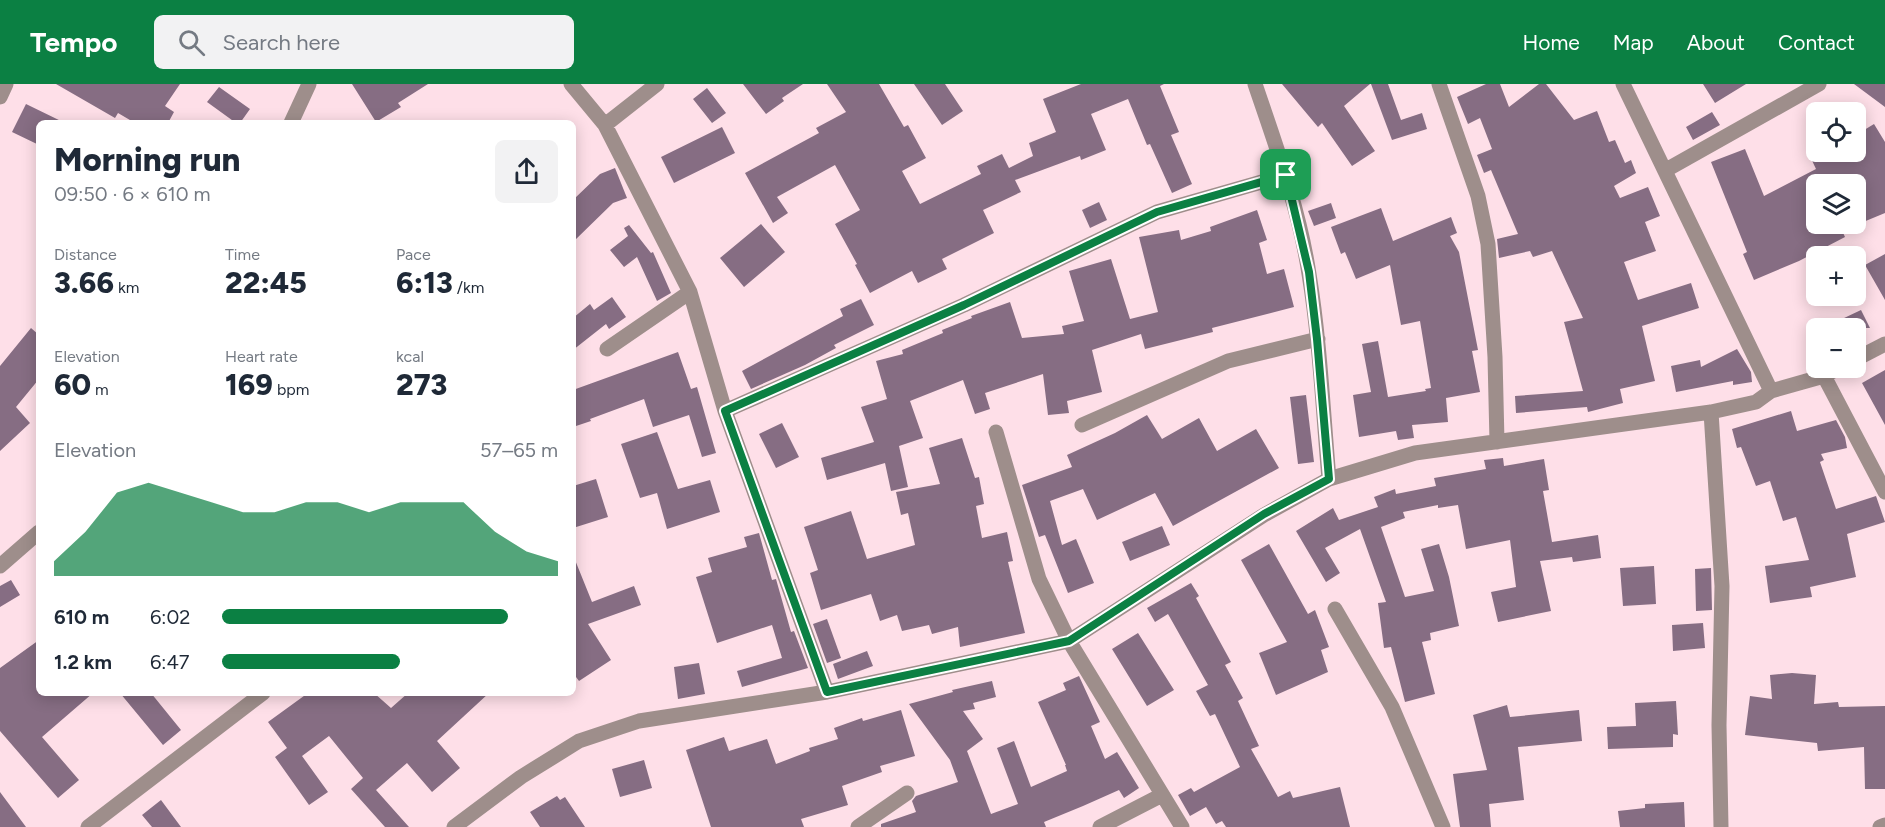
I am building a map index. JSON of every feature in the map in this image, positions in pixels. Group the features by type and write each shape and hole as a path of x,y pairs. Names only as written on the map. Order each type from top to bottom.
{"street":[{"path":"0,97 6,84"},
{"path":"292,120 309,84"},
{"path":"571,84 605,125 690,292 725,411 827,692"},
{"path":"605,125 657,84"},
{"path":"1255,84 1286,175 1309,272 1329,479"},
{"path":"1439,84 1478,196 1488,244 1495,357 1497,442"},
{"path":"1623,84 1771,391"},
{"path":"1666,171 1819,84"},
{"path":"725,411 964,305 1157,212 1286,175"},
{"path":"607,348 690,292"},
{"path":"1082,425 1228,361 1317,339"},
{"path":"1866,354 1885,344"},
{"path":"456,826 521,777 579,741 639,721 827,692 1069,641 1264,514 1329,479 1415,453 1711,412 1756,402 1771,391 1817,378"},
{"path":"1825,378 1885,492"},
{"path":"1711,412 1722,586 1719,725 1721,827"},
{"path":"996,432 1040,579 1069,641 1182,827"},
{"path":"0,567 36,535"},
{"path":"1335,609 1392,707 1443,827"},
{"path":"88,827 259,696"},
{"path":"858,827 907,793"},
{"path":"1100,827 1162,795"},
{"path":"1880,827 1885,825"}],"building":[{"path":"56,84 180,84 165,106 174,112 170,120 130,120 118,113 115,118"},
{"path":"352,84 428,84 398,103 401,107 379,120 375,120"},
{"path":"743,84 803,84 782,98 784,101 766,114"},
{"path":"827,84 879,84 904,127 908,125 926,158 902,171 920,204 981,174 977,166 1002,154 1009,168 1033,156 1029,143 1056,132 1043,99 1081,84 1164,84 1160,86 1179,132 1171,135 1192,184 1172,193 1150,144 1147,145 1128,99 1091,114 1106,150 1081,160 1080,156 1015,180 1021,192 983,210 994,233 942,259 947,269 918,283 912,271 870,293 835,224 860,210 835,165 777,197 788,213 773,223 745,173 819,133 816,128 846,112"},
{"path":"914,84 945,84 963,111 942,125"},
{"path":"1282,84 1370,84 1344,106 1375,151 1352,166 1322,123 1318,127"},
{"path":"1371,84 1388,84 1401,120 1422,113 1427,129 1392,140"},
{"path":"1486,84 1500,84 1509,107 1539,84 1546,84 1574,120 1597,111 1609,142 1615,140 1625,163 1631,160 1636,173 1614,186 1620,198 1648,187 1660,216 1645,222 1656,251 1624,262 1638,300 1691,283 1699,308 1642,326 1655,381 1620,389 1623,403 1588,412 1587,407 1516,413 1515,396 1583,391 1564,322 1583,318 1552,251 1533,257 1530,251 1499,258 1497,239 1518,234 1491,170 1484,173 1477,155 1492,149 1480,118 1468,124 1457,97"},
{"path":"1703,84 1746,84 1715,103"},
{"path":"1854,84 1885,84 1885,107"},
{"path":"219,87 250,109 242,120 232,120 207,102"},
{"path":"707,88 726,113 712,123 693,99"},
{"path":"26,104 59,120 36,120 36,144 12,132"},
{"path":"1712,112 1720,125 1693,140 1686,127"},
{"path":"1874,124 1885,142 1885,213 1866,221 1866,174 1806,174 1816,169 1813,162 1866,162 1866,129"},
{"path":"722,127 735,153 674,183 661,157"},
{"path":"1745,149 1764,196 1806,174 1806,234 1844,234 1845,237 1828,246 1806,246 1806,257 1754,280 1743,254 1747,252 1711,162"},
{"path":"615,168 627,198 613,203 576,239 576,197 600,174"},
{"path":"1099,202 1107,220 1090,228 1082,210"},
{"path":"1331,203 1336,218 1314,226 1308,211"},
{"path":"1381,208 1393,241 1451,217 1457,233 1450,236 1459,252 1478,350 1472,351 1480,392 1446,398 1448,422 1412,425 1414,438 1398,440 1396,431 1359,437 1353,395 1371,392 1362,344 1378,341 1388,397 1426,391 1425,389 1431,388 1420,321 1401,325 1390,265 1356,279 1345,252 1341,254 1331,227"},
{"path":"1257,210 1267,240 1259,243 1267,274 1284,269 1294,307 1212,328 1213,332 1145,349 1141,334 1092,350 1102,392 1067,401 1069,413 1048,415 1043,374 985,393 990,409 975,414 963,380 910,401 923,438 899,446 908,487 891,491 885,463 827,480 821,458 874,442 861,407 887,399 876,361 903,354 902,350 943,333 942,330 972,318 971,316 1010,302 1022,338 1064,334 1062,326 1084,321 1069,271 1111,259 1130,319 1158,312 1139,237 1179,230 1181,240 1211,231 1210,227"},
{"path":"761,224 785,252 744,287 720,258"},
{"path":"629,225 651,253 653,252 671,293 657,301 637,257 624,267 610,250 628,236 624,228"},
{"path":"1885,254 1885,300 1866,267 1866,264"},
{"path":"612,297 626,317 609,329 606,324 576,348 576,316 590,304 594,310"},
{"path":"861,299 874,325 834,345 836,348 805,365 751,389 742,371 843,316 840,309"},
{"path":"1861,310 1865,318 1844,318"},
{"path":"31,328 36,332 36,383 16,407 30,423 0,451 0,366"},
{"path":"1737,349 1751,372 1752,382 1733,385 1733,381 1676,392 1671,366 1700,360 1701,367"},
{"path":"678,352 691,389 697,387 716,453 702,457 689,415 653,427 644,399 576,426 576,389"},
{"path":"1885,370 1885,425 1862,383"},
{"path":"1306,395 1314,462 1298,464 1290,397"},
{"path":"1791,411 1797,431 1836,420 1845,437 1847,448 1821,454 1824,460 1820,462 1836,509 1876,496 1885,522 1847,534 1856,577 1810,587 1812,597 1770,603 1765,566 1809,560 1796,517 1783,521 1770,481 1756,486 1741,447 1737,448 1732,429"},
{"path":"1147,415 1162,439 1199,418 1217,451 1256,429 1279,468 1173,526 1155,493 1097,520 1083,489 1050,501 1062,545 1076,539 1094,583 1068,593 1045,535 1039,537 1022,485 1072,467 1067,455"},
{"path":"782,423 799,457 776,468 759,434"},
{"path":"657,432 678,489 710,480 720,512 667,529 657,493 640,498 621,444"},
{"path":"962,438 975,478 979,477 984,504 976,506 982,538 1007,532 1013,561 1008,562 1025,633 960,647 958,627 932,634 929,625 902,631 897,615 880,621 871,594 821,610 810,573 818,570 804,527 851,511 867,559 915,545 908,513 901,515 896,492 940,484 929,448"},
{"path":"1503,458 1504,466 1544,459 1549,490 1543,491 1552,542 1598,535 1601,558 1573,562 1572,557 1540,561 1551,611 1498,622 1491,592 1516,587 1510,540 1466,549 1458,505 1438,508 1438,505 1403,512 1405,518 1381,527 1405,597 1434,591 1421,549 1439,544 1449,577 1459,626 1430,633 1431,640 1422,642 1435,694 1405,702 1391,647 1384,648 1378,603 1386,602 1360,529 1325,548 1340,573 1326,582 1296,531 1333,508 1339,520 1378,507 1374,497 1395,489 1396,494 1436,486 1434,478 1486,469 1484,460"},
{"path":"596,479 608,517 576,527 576,485"},
{"path":"1162,526 1170,545 1130,561 1122,542"},
{"path":"759,533 772,580 776,579 791,632 794,631 808,668 742,687 737,671 782,658 772,625 717,643 696,577 712,572 708,558 747,547 744,537"},
{"path":"1269,544 1308,614 1315,610 1329,647 1321,650 1328,672 1276,695 1259,653 1287,642 1241,560"},
{"path":"576,562 592,602 634,586 641,605 588,624 611,660 579,681 576,677"},
{"path":"1654,566 1656,604 1623,606 1620,568"},
{"path":"1711,568 1712,610 1696,611 1695,569"},
{"path":"11,580 20,595 0,607 0,586"},
{"path":"1191,583 1199,596 1196,598 1231,662 1225,665 1243,698 1238,701 1259,746 1251,749 1278,797 1290,791 1293,798 1340,787 1350,827 1226,827 1222,821 1216,824 1206,807 1190,816 1178,795 1191,788 1194,792 1240,767 1215,714 1210,716 1196,691 1208,685 1168,614 1155,622 1147,608"},
{"path":"827,619 841,658 827,663 813,624"},
{"path":"1703,623 1705,648 1673,651 1672,625"},
{"path":"1138,633 1174,690 1147,706 1112,649"},
{"path":"36,642 36,696 90,696 42,737 79,780 58,798 0,731 0,668"},
{"path":"867,651 873,666 838,679 833,664"},
{"path":"699,663 705,694 678,699 674,667"},
{"path":"1792,673 1816,675 1814,704 1838,702 1839,707 1885,706 1885,789 1865,789 1864,747 1818,751 1817,743 1745,735 1750,696 1772,699 1770,675"},
{"path":"1079,676 1100,722 1091,726 1105,759 1117,752 1139,788 1124,798 1119,790 1044,822 1046,827 881,827 881,824 916,812 912,801 916,796 958,782 950,760 909,704 953,692 952,690 992,681 996,697 973,703 975,709 963,711 983,739 967,751 991,814 1018,804 997,748 1014,741 1031,787 1067,771 1038,702 1066,690 1063,683"},
{"path":"122,696 153,696 181,730 163,745"},
{"path":"304,696 377,696 391,708 405,696 486,696 437,741 460,768 432,792 407,763 376,790 409,827 385,827 351,789 363,778 329,736 302,756 328,792 309,805 275,757 287,748 268,722"},
{"path":"1676,701 1678,735 1673,734 1673,747 1608,749 1607,727 1636,726 1635,703"},
{"path":"1507,705 1510,717 1579,710 1582,741 1518,747 1524,800 1489,804 1491,827 1460,827 1453,774 1487,770 1473,715"},
{"path":"901,710 915,756 880,766 882,772 842,786 848,805 801,819 804,827 711,827 686,750 724,737 729,751 767,739 776,764 810,751 809,748 838,739 834,728 862,718 863,721"},
{"path":"644,760 652,788 620,797 612,769"},
{"path":"0,792 26,827 0,827"},
{"path":"557,796 560,800 565,797 585,827 540,827 530,812"},
{"path":"161,800 181,827 152,827 142,815"},
{"path":"1684,802 1685,827 1620,827 1618,811 1645,808 1645,804"}],"route":[{"path":"1286,175 1309,272 1329,479 1264,514 1069,641 827,692 725,411 964,305 1157,212 1286,175"}]}
